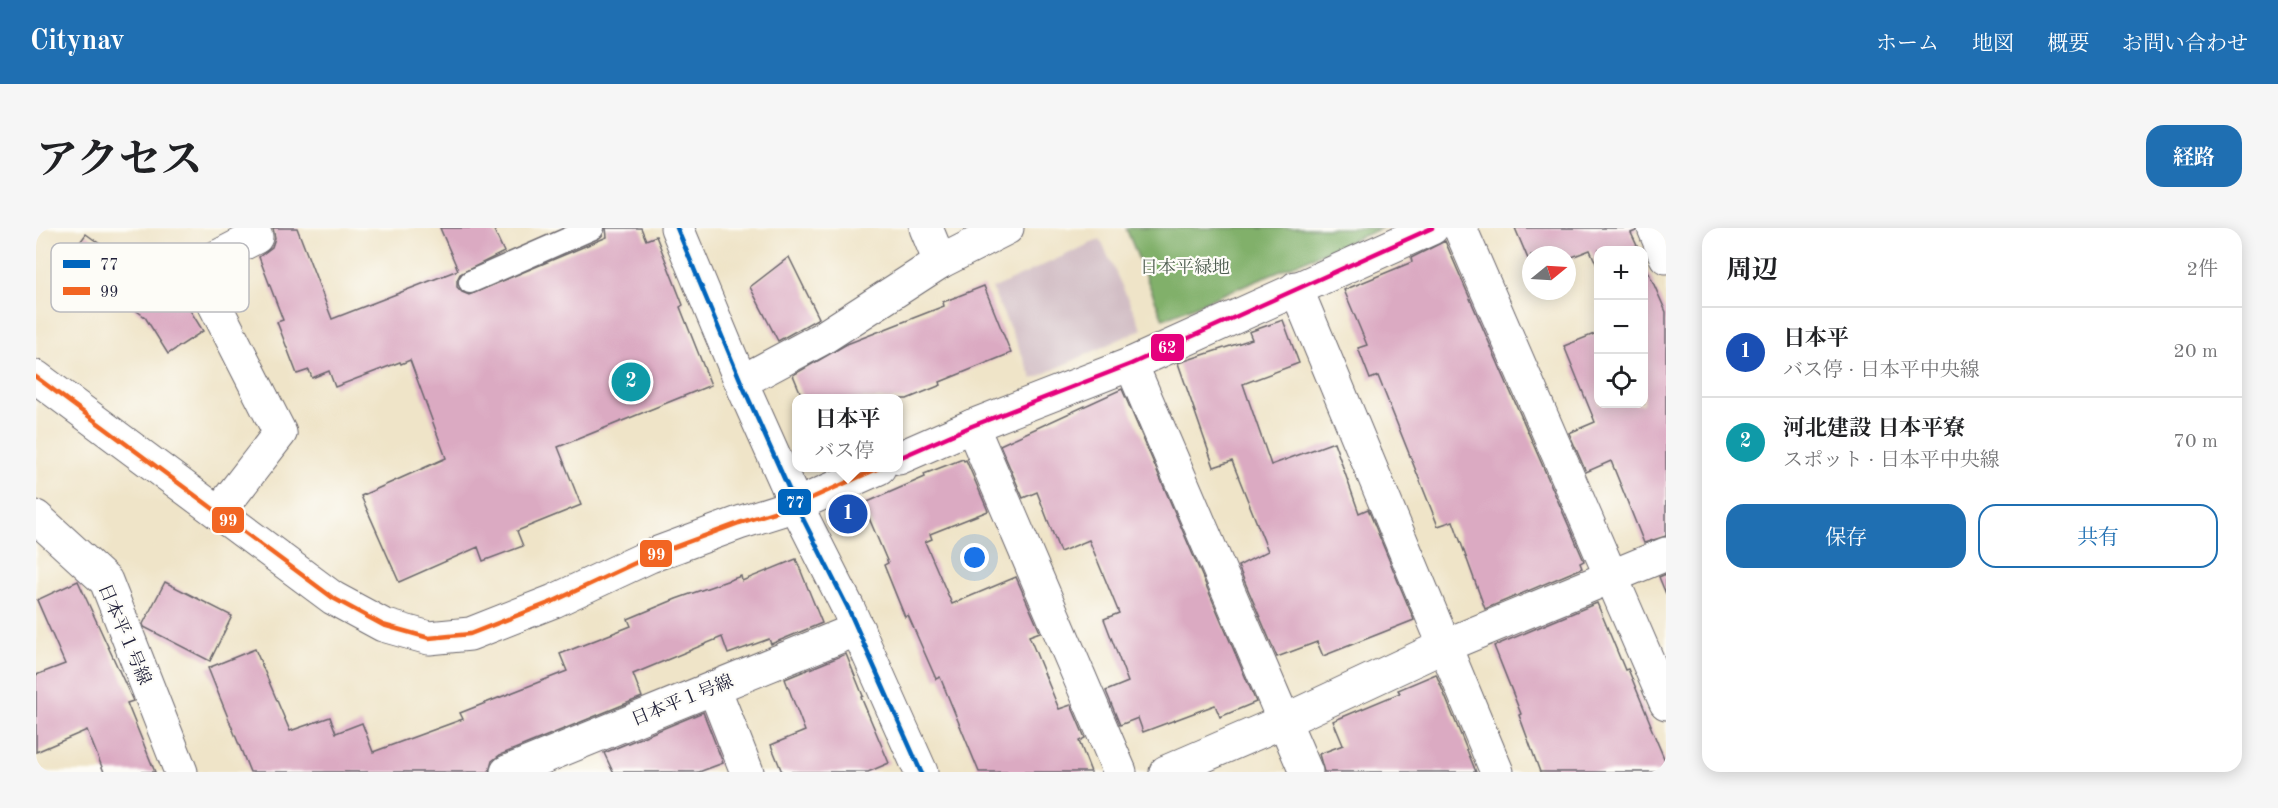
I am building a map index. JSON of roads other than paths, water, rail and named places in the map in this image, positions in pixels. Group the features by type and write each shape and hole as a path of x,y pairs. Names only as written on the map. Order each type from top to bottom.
{"street":[{"path":"677,228 741,382 796,505 858,629 921,772"},
{"path":"926,228 940,262"},
{"path":"741,382 821,339 940,262 1006,228"},
{"path":"903,457 972,426 1131,364 1432,228"},
{"path":"1460,228 1666,703"},
{"path":"1654,228 1666,257"},
{"path":"240,243 262,231"},
{"path":"1296,288 1497,772"},
{"path":"219,312 280,434 219,512"},
{"path":"1131,364 1306,772"},
{"path":"36,377 333,598 383,625 429,638 470,634 554,601 650,556 739,523 796,505 870,472"},
{"path":"972,426 1120,772"},
{"name":"日本平１号線","path":"36,518 106,581 181,772"},
{"path":"1166,772 1284,721 1444,646 1666,554"},
{"name":"日本平１号線","path":"507,772 558,762 714,688 858,629"},
{"path":"714,688 747,772"}],"lane":[{"path":"470,282 593,228"}],"place":[{"name":"河北建設 日本平寮","path":"631,382"},
{"name":"日本平","path":"848,514"}],"park label":[{"name":"日本平緑地","path":"1185,267"}]}
